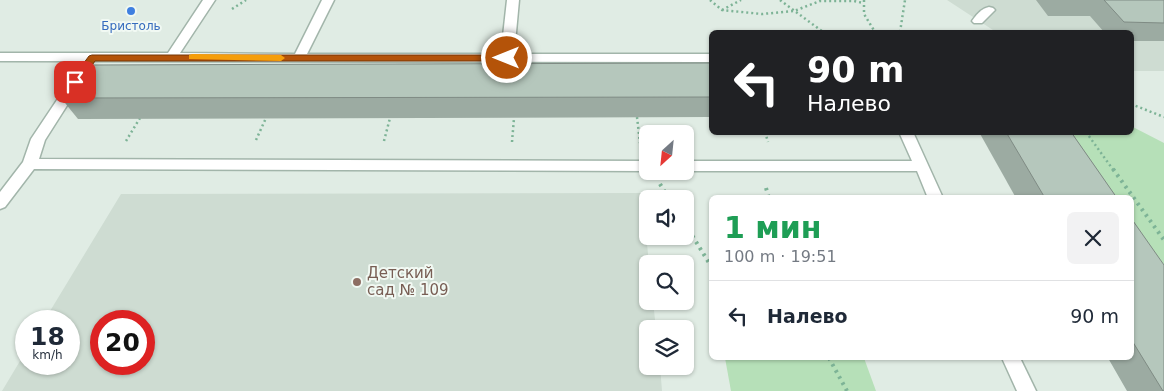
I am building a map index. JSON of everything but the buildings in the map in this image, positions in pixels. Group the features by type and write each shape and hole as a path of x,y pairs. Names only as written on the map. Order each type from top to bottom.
{"lane":[{"path":"172,57 209,0"},
{"path":"298,58 328,0"},
{"path":"507,58 513,0"},
{"path":"978,21 988,10"},
{"path":"0,57 709,58"},
{"path":"0,203 30,164 38,139 92,58"},
{"path":"907,135 935,195"},
{"path":"30,164 639,166"},
{"path":"694,166 921,166"},
{"path":"1012,360 1027,391"}],"path":[{"path":"710,0 722,10 762,14 794,10 820,1 864,2 864,14 874,30"},
{"path":"722,10 741,0"},
{"path":"780,0 820,30"},
{"path":"900,30 905,0"},
{"path":"1134,105 1164,117"},
{"path":"1088,135 1132,195"},
{"path":"1134,198 1164,240"},
{"path":"694,239 709,263"},
{"path":"830,360 847,391"}],"shaded area":[{"path":"947,0 1164,0 1164,71 1134,71 1134,30 993,30"},
{"name":"Детский сад № 109","path":"639,193 639,245 647,245 648,255 639,255 639,310 654,310 655,320 639,320 639,375 661,375 662,391 2,391 15,369 15,375 80,375 80,310 51,310 121,194"}],"green space":[{"path":"1134,128 1164,143 1164,307 1134,263 1134,195 1088,195 1046,135 1134,135"},
{"path":"725,360 865,360 876,391 731,391"}],"slow traffic":[{"path":"192,57 281,58"}],"place":[{"name":"Бристоль","path":"131,11"},
{"name":"Детский сад № 109","path":"357,282"}],"route":[{"path":"75,82 92,58 507,58"}]}
